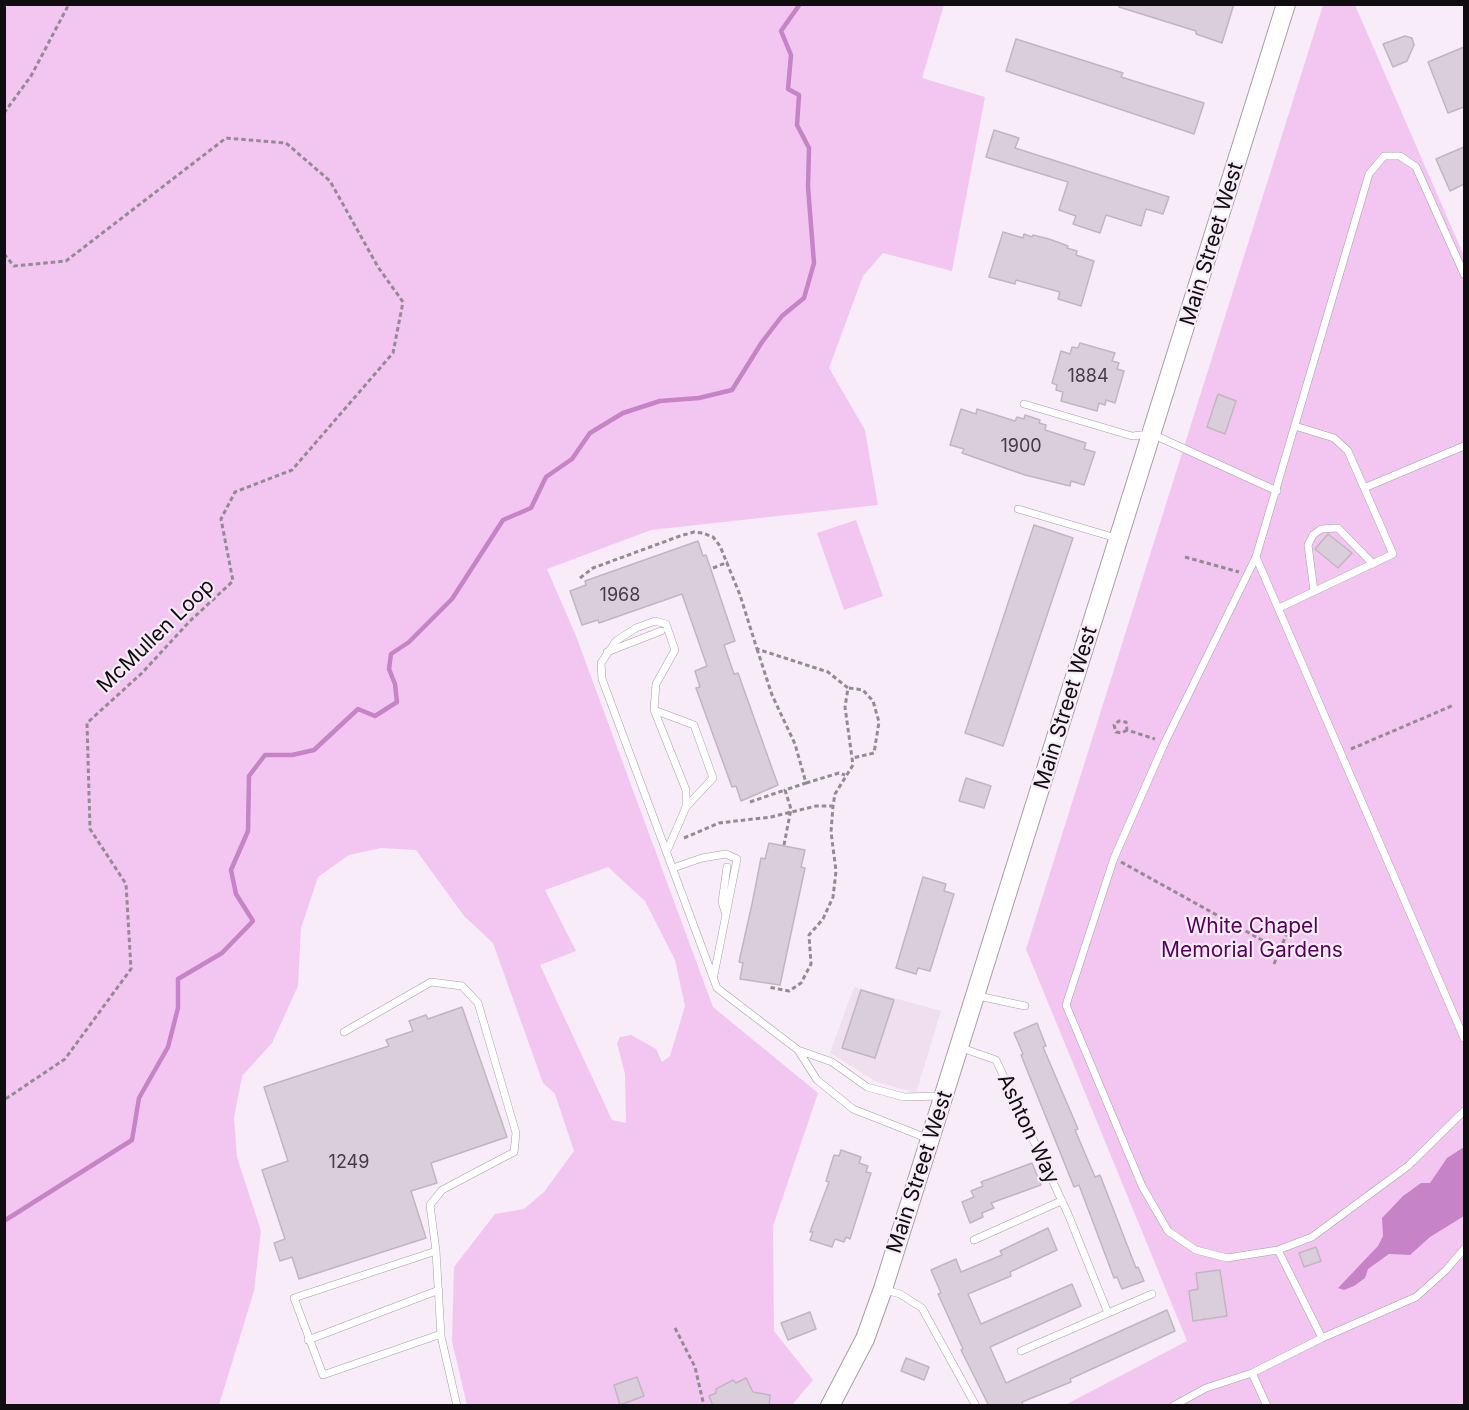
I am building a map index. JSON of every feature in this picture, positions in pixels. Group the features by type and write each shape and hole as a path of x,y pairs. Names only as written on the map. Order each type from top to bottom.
{"main road":[{"name":"Main Street West","path":"830,1406 865,1339 883,1289 1286,4"}],"lane":[{"path":"1464,274 1416,167 1400,156 1384,156 1370,174 1256,557 1165,742 1114,858 1066,1005 1076,1034 1142,1186 1168,1231 1196,1250 1227,1258 1278,1250 1312,1237 1347,1214 1408,1166 1464,1111"},
{"path":"1024,404 1132,436 1152,434 1277,491"},
{"path":"1280,608 1393,554 1351,456 1339,442 1295,426"},
{"path":"1364,489 1464,446"},
{"path":"1018,509 1119,539"},
{"path":"1314,591 1308,549 1310,538 1321,529 1338,528 1373,564"},
{"path":"1256,557 1464,1038"},
{"path":"686,807 686,790 654,710 656,684 675,650 666,624 655,621 636,628 616,641 606,653 602,663 602,679 717,988 798,1050 832,1062 867,1086 904,1097 944,1096"},
{"path":"606,653 661,631"},
{"path":"654,710 694,725 713,778 686,807 667,851"},
{"path":"673,868 702,858 726,854 737,859 714,978"},
{"path":"726,916 722,902 727,867"},
{"path":"344,1032 431,982 462,986 478,1003 516,1133 514,1152 442,1190 429,1205 440,1290 441,1336 457,1406"},
{"path":"975,995 1025,1006"},
{"name":"Ashton Way","path":"959,1047 996,1060 1061,1201 1108,1313"},
{"path":"798,1050 817,1080 853,1109 929,1139"},
{"path":"974,1240 1061,1201"},
{"path":"1173,1406 1206,1388 1252,1373 1322,1338 1416,1297 1446,1270 1464,1249"},
{"path":"1278,1250 1322,1338"},
{"path":"436,1251 294,1298 323,1375 441,1336"},
{"path":"883,1289 907,1298 922,1308 976,1406"},
{"path":"308,1340 440,1290"},
{"path":"1021,1351 1152,1294"},
{"path":"1252,1373 1267,1406"}],"path":[{"path":"4,113 31,76 69,4"},
{"name":"McMullen Loop","path":"4,254 14,266 66,261 226,138 286,143 330,181 378,267 403,302 393,353 292,470 235,492 221,519 233,581 190,621 142,673 87,723 90,829 126,884 131,969 65,1059 4,1100"},
{"path":"580,578 593,568 694,532 713,537 728,562 772,695 795,744 806,783"},
{"path":"1185,557 1247,574"},
{"path":"713,568 728,562"},
{"path":"757,649 828,672 848,688 863,690 873,700 879,722 874,753 853,758"},
{"path":"768,987 789,991 801,983 811,964 809,935 823,919 833,897 836,871 831,832 833,806 835,794 845,775 851,771 853,758 845,707 848,688"},
{"path":"1341,753 1454,705"},
{"path":"1127,730 1126,722 1119,721 1114,725 1116,732 1122,733 1127,730 1165,742"},
{"path":"750,802 839,773 845,775"},
{"path":"784,845 791,812 785,790"},
{"path":"667,851 681,840 719,823 771,818 816,806 833,806"},
{"path":"1114,858 1280,950"},
{"path":"1274,964 1287,933"},
{"path":"675,1328 694,1367 704,1406"}],"shaded area":[{"path":"854,987 941,1011 916,1093 877,1082 830,1053"},
{"path":"1464,1147 1464,1216 1430,1237 1410,1255 1389,1254 1368,1269 1365,1278 1354,1286 1344,1290 1338,1288 1378,1246 1383,1236 1382,1218 1403,1196 1421,1183 1430,1183 1447,1158"}],"green space":[{"path":"5,5 944,5 922,78 985,97 952,271 883,253 863,276 829,368 865,430 878,505 651,530 547,569 576,636 713,1007 818,1093 773,1226 774,1331 813,1380 792,1405 467,1405 452,1341 454,1267 495,1214 524,1209 544,1192 574,1151 555,1094 543,1083 493,943 464,916 416,850 381,848 349,855 318,877 301,928 298,986 272,1043 242,1076 234,1118 237,1157 261,1231 254,1291 219,1405 5,1406","holes":["608,867 645,901 675,960 685,1006 670,1056 662,1062 656,1049 631,1035 620,1037 617,1043 625,1074 626,1123 612,1120 540,965 576,951 545,890"]},
{"name":"White Chapel Memorial Gardens","path":"1323,5 1355,5 1464,256 1464,1405 1065,1405 1187,1341 1026,949"},
{"path":"856,520 883,596 844,610 817,533"}],"building":[{"path":"1119,4 1234,4 1222,43 1196,34 1196,31 1119,7"},
{"path":"1405,36 1412,38 1414,45 1407,61 1393,67 1383,44"},
{"path":"1016,39 1123,73 1121,77 1204,103 1194,134 1006,71"},
{"path":"1464,47 1464,107 1448,113 1428,62"},
{"path":"994,130 1019,138 1015,148 1169,197 1163,214 1146,209 1141,226 1106,215 1100,233 1073,224 1076,216 1059,210 1068,182 986,157"},
{"path":"1464,147 1464,184 1450,191 1436,159"},
{"path":"1003,232 1023,238 1024,234 1049,239 1077,251 1076,255 1094,261 1081,306 1058,299 1060,292 1016,280 1015,284 989,277"},
{"path":"1080,343 1115,353 1112,361 1119,363 1117,369 1124,371 1115,403 1106,400 1105,405 1099,403 1097,411 1061,401 1063,392 1056,390 1057,385 1052,383 1061,351 1070,354 1072,347 1078,348"},
{"path":"1218,394 1236,401 1225,434 1207,427"},
{"path":"961,409 976,414 977,409 1015,421 1017,417 1024,419 1025,415 1040,420 1039,423 1046,425 1045,430 1086,443 1084,449 1095,452 1084,485 1071,481 1070,486 1025,475 962,453 964,449 950,445"},
{"path":"1034,525 1073,538 1003,746 965,733"},
{"path":"1328,534 1352,553 1338,568 1315,549"},
{"path":"698,541 703,556 706,555 735,641 724,645 734,674 738,673 778,785 741,801 736,786 732,787 696,688 700,687 695,671 707,666 682,594 599,623 598,620 582,625 570,591 586,585 585,581"},
{"path":"966,778 991,786 984,808 959,801"},
{"path":"769,843 805,850 801,867 805,868 780,985 740,979 743,963 739,962 761,858 765,859"},
{"path":"923,877 946,884 944,891 954,894 930,971 918,968 916,974 896,968"},
{"path":"861,990 894,1000 875,1058 842,1048"},
{"path":"462,1007 507,1137 431,1163 437,1183 411,1191 426,1238 299,1279 292,1257 280,1261 274,1243 285,1239 262,1170 288,1161 264,1087 389,1046 386,1040 413,1031 409,1021 426,1015 428,1019"},
{"path":"1037,1023 1046,1046 1043,1047 1078,1129 1075,1130 1095,1177 1100,1175 1136,1268 1138,1267 1144,1281 1122,1289 1117,1277 1114,1278 1079,1185 1074,1187 1014,1033"},
{"path":"841,1150 861,1157 859,1163 868,1166 866,1172 871,1173 850,1239 846,1237 844,1242 835,1239 832,1247 810,1240 813,1232 810,1232 829,1182 826,1181 834,1155 839,1156"},
{"path":"1032,1163 1041,1185 991,1203 994,1208 982,1213 983,1217 970,1223 962,1202 974,1197 971,1191 983,1186 981,1182"},
{"path":"1048,1228 1057,1250 1010,1272 1011,1276 968,1294 981,1324 1072,1284 1081,1306 990,1347 1006,1383 1167,1310 1175,1331 1070,1379 1071,1382 1022,1402 1023,1406 989,1406 961,1350 963,1349 938,1294 941,1293 931,1270 956,1259 961,1272 1002,1255 1000,1251"},
{"path":"1316,1247 1321,1261 1304,1267 1299,1253"},
{"path":"1220,1270 1227,1316 1193,1321 1189,1291 1198,1289 1196,1273"},
{"path":"810,1312 816,1329 788,1340 781,1323"},
{"path":"906,1358 929,1367 924,1380 901,1371"},
{"path":"637,1377 644,1396 620,1405 614,1385"},
{"path":"746,1378 753,1392 770,1395 769,1406 713,1406 709,1396 716,1393 716,1389 733,1380 736,1383"}],"waterway":[{"path":"4,1221 132,1140 139,1098 168,1047 178,1008 178,979 222,953 253,921 236,894 231,870 248,831 249,776 265,755 292,755 314,750 358,709 375,716 397,702 395,684 389,669 391,654 409,642 452,599 503,520 531,508 546,477 572,459 590,433 623,413 660,401 699,398 732,390 762,342 782,316 804,298 814,263 808,187 809,148 797,125 799,95 788,89 791,55 781,31 800,4"}]}
